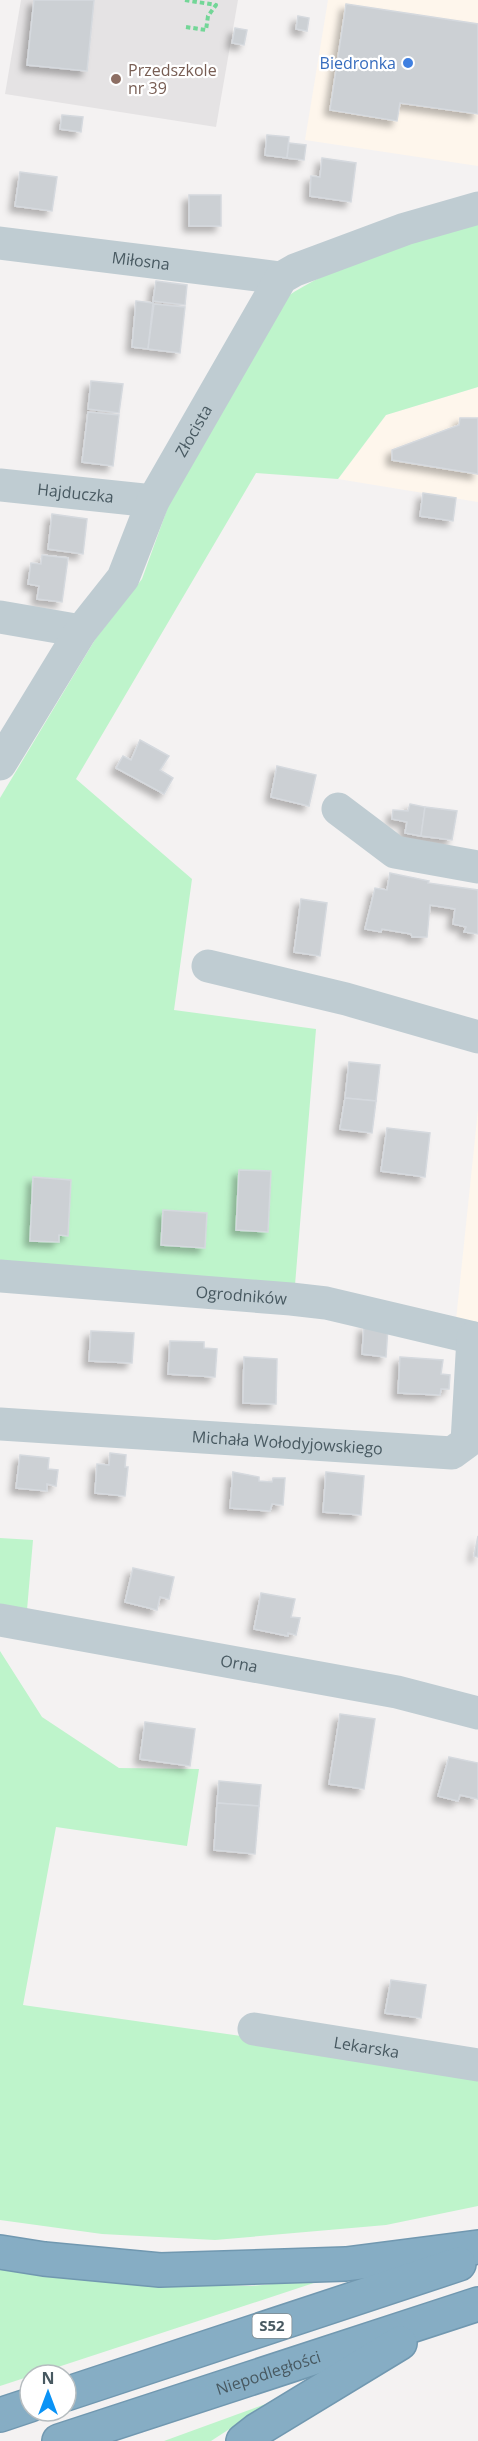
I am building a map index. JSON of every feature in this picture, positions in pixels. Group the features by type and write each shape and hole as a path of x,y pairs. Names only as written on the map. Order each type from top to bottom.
{"highway":[{"path":"0,2252 44,2259 160,2270 346,2264 478,2247"},
{"name":"S52","path":"78,2390 478,2258"},
{"path":"243,2441 266,2424 466,2308"},
{"name":"Niepodległości","path":"59,2441 466,2308"},
{"path":"0,2415 18,2409"}],"street":[{"path":"281,278 295,270 405,229 478,208"},
{"name":"Miłosna","path":"0,243 281,278"},
{"name":"Złocista","path":"0,764 81,631 123,578 153,501 281,278"},
{"name":"Hajduczka","path":"0,485 153,501"},
{"path":"0,617 81,631"},
{"path":"338,809 395,852 478,867"},
{"path":"208,966 346,999 478,1037"},
{"name":"Ogrodników","path":"0,1276 326,1303 475,1338"},
{"name":"Michała Wołodyjowskiego","path":"0,1424 452,1453 467,1442 475,1338"},
{"name":"Orna","path":"0,1620 398,1692 478,1713"},
{"name":"Lekarska","path":"254,2029 478,2065"}],"path":[{"path":"185,0 216,5 208,16 206,30 186,27"}],"shaded area":[{"name":"Przedszkole nr 39","path":"21,0 238,0 216,127 5,94"},
{"path":"328,0 478,0 478,166 305,140"},
{"path":"478,387 478,502 338,479 386,415"},
{"path":"478,1110 478,1325 456,1320"}],"green space":[{"path":"478,222 478,387 386,415 338,479 256,473 76,779 192,879 174,1010 316,1029 295,1285 0,1263 0,798 96,638 142,579 169,504 285,298 328,273 378,253"},
{"path":"0,1538 33,1540 27,1610 0,1607"},
{"path":"0,1651 42,1717 119,1768 199,1769 187,1846 56,1827 23,2005 241,2036 478,2074 478,2206 386,2225 215,2240 102,2234 0,2220"},
{"path":"0,2268 120,2282 252,2286 326,2279 70,2363 18,2363 18,2380 0,2386"},
{"path":"271,2402 211,2441 164,2441"}],"building":[{"path":"34,0 94,0 87,71 27,65"},
{"name":"Biedronka","path":"346,4 478,24 478,114 400,103 397,121 330,110"},
{"path":"298,16 309,18 307,31 296,29"},
{"path":"235,28 247,30 244,45 232,43"},
{"path":"62,115 83,117 81,132 60,129"},
{"path":"267,135 289,137 287,158 265,155"},
{"path":"289,143 306,145 304,160 287,158"},
{"path":"322,158 356,163 351,202 310,196 311,176 320,177"},
{"path":"20,172 57,177 52,211 15,206"},
{"path":"189,195 221,195 221,226 189,226"},
{"path":"156,281 187,285 185,305 153,301"},
{"path":"136,301 153,303 148,349 132,347"},
{"path":"154,304 185,307 180,353 148,349"},
{"path":"91,381 123,384 119,413 88,409"},
{"path":"88,412 119,415 113,466 82,462"},
{"path":"460,418 478,418 478,474 392,460 392,450 459,425"},
{"path":"423,493 456,498 453,521 420,516"},
{"path":"52,514 87,519 83,554 48,549"},
{"path":"42,555 68,558 62,602 37,599 39,586 28,584 31,563 41,564"},
{"path":"140,740 169,756 160,770 173,778 164,794 116,768 123,756 131,760"},
{"path":"277,766 316,775 309,806 271,797"},
{"path":"410,804 425,807 421,836 405,833 407,822 392,819 393,810 408,811"},
{"path":"425,807 457,811 452,840 421,836"},
{"path":"390,873 429,881 428,883 478,890 478,934 464,932 466,927 453,924 455,909 430,905 427,937 412,937 411,934 382,929 381,932 365,929 375,888 387,890"},
{"path":"301,899 327,903 320,956 294,952"},
{"path":"349,1062 380,1065 376,1101 345,1098"},
{"path":"345,1098 376,1101 372,1133 340,1129"},
{"path":"387,1128 430,1133 425,1177 381,1171"},
{"path":"239,1170 271,1171 268,1232 236,1230"},
{"path":"33,1177 71,1180 68,1236 59,1235 59,1242 30,1241"},
{"path":"163,1210 207,1213 205,1248 161,1245"},
{"path":"364,1326 388,1327 386,1357 362,1354"},
{"path":"91,1331 134,1333 132,1363 89,1361"},
{"path":"170,1341 204,1342 204,1348 217,1349 215,1377 168,1374"},
{"path":"244,1357 277,1359 276,1404 243,1403"},
{"path":"400,1357 443,1360 441,1374 450,1375 449,1389 441,1389 440,1395 398,1393"},
{"path":"110,1453 126,1455 125,1467 128,1467 125,1496 95,1493 97,1464 109,1465"},
{"path":"20,1455 49,1458 48,1469 58,1470 56,1486 47,1484 47,1491 16,1488"},
{"path":"233,1472 259,1477 259,1481 272,1482 273,1478 285,1478 283,1505 272,1504 270,1511 230,1508"},
{"path":"326,1472 364,1476 361,1515 323,1512"},
{"path":"478,1536 478,1557 474,1556"},
{"path":"133,1568 174,1577 169,1599 160,1597 157,1610 125,1602"},
{"path":"261,1593 295,1599 291,1617 300,1618 296,1635 288,1633 288,1636 254,1629"},
{"path":"340,1714 375,1719 364,1789 329,1784"},
{"path":"145,1722 195,1729 190,1766 140,1759"},
{"path":"449,1757 478,1763 478,1799 460,1795 458,1801 438,1796"},
{"path":"219,1781 261,1785 259,1806 217,1803"},
{"path":"217,1803 259,1806 255,1854 214,1850"},
{"path":"391,1980 426,1985 421,2018 385,2013"}],"place":[{"name":"Biedronka","path":"408,63"},
{"name":"Przedszkole nr 39","path":"116,79"}]}
